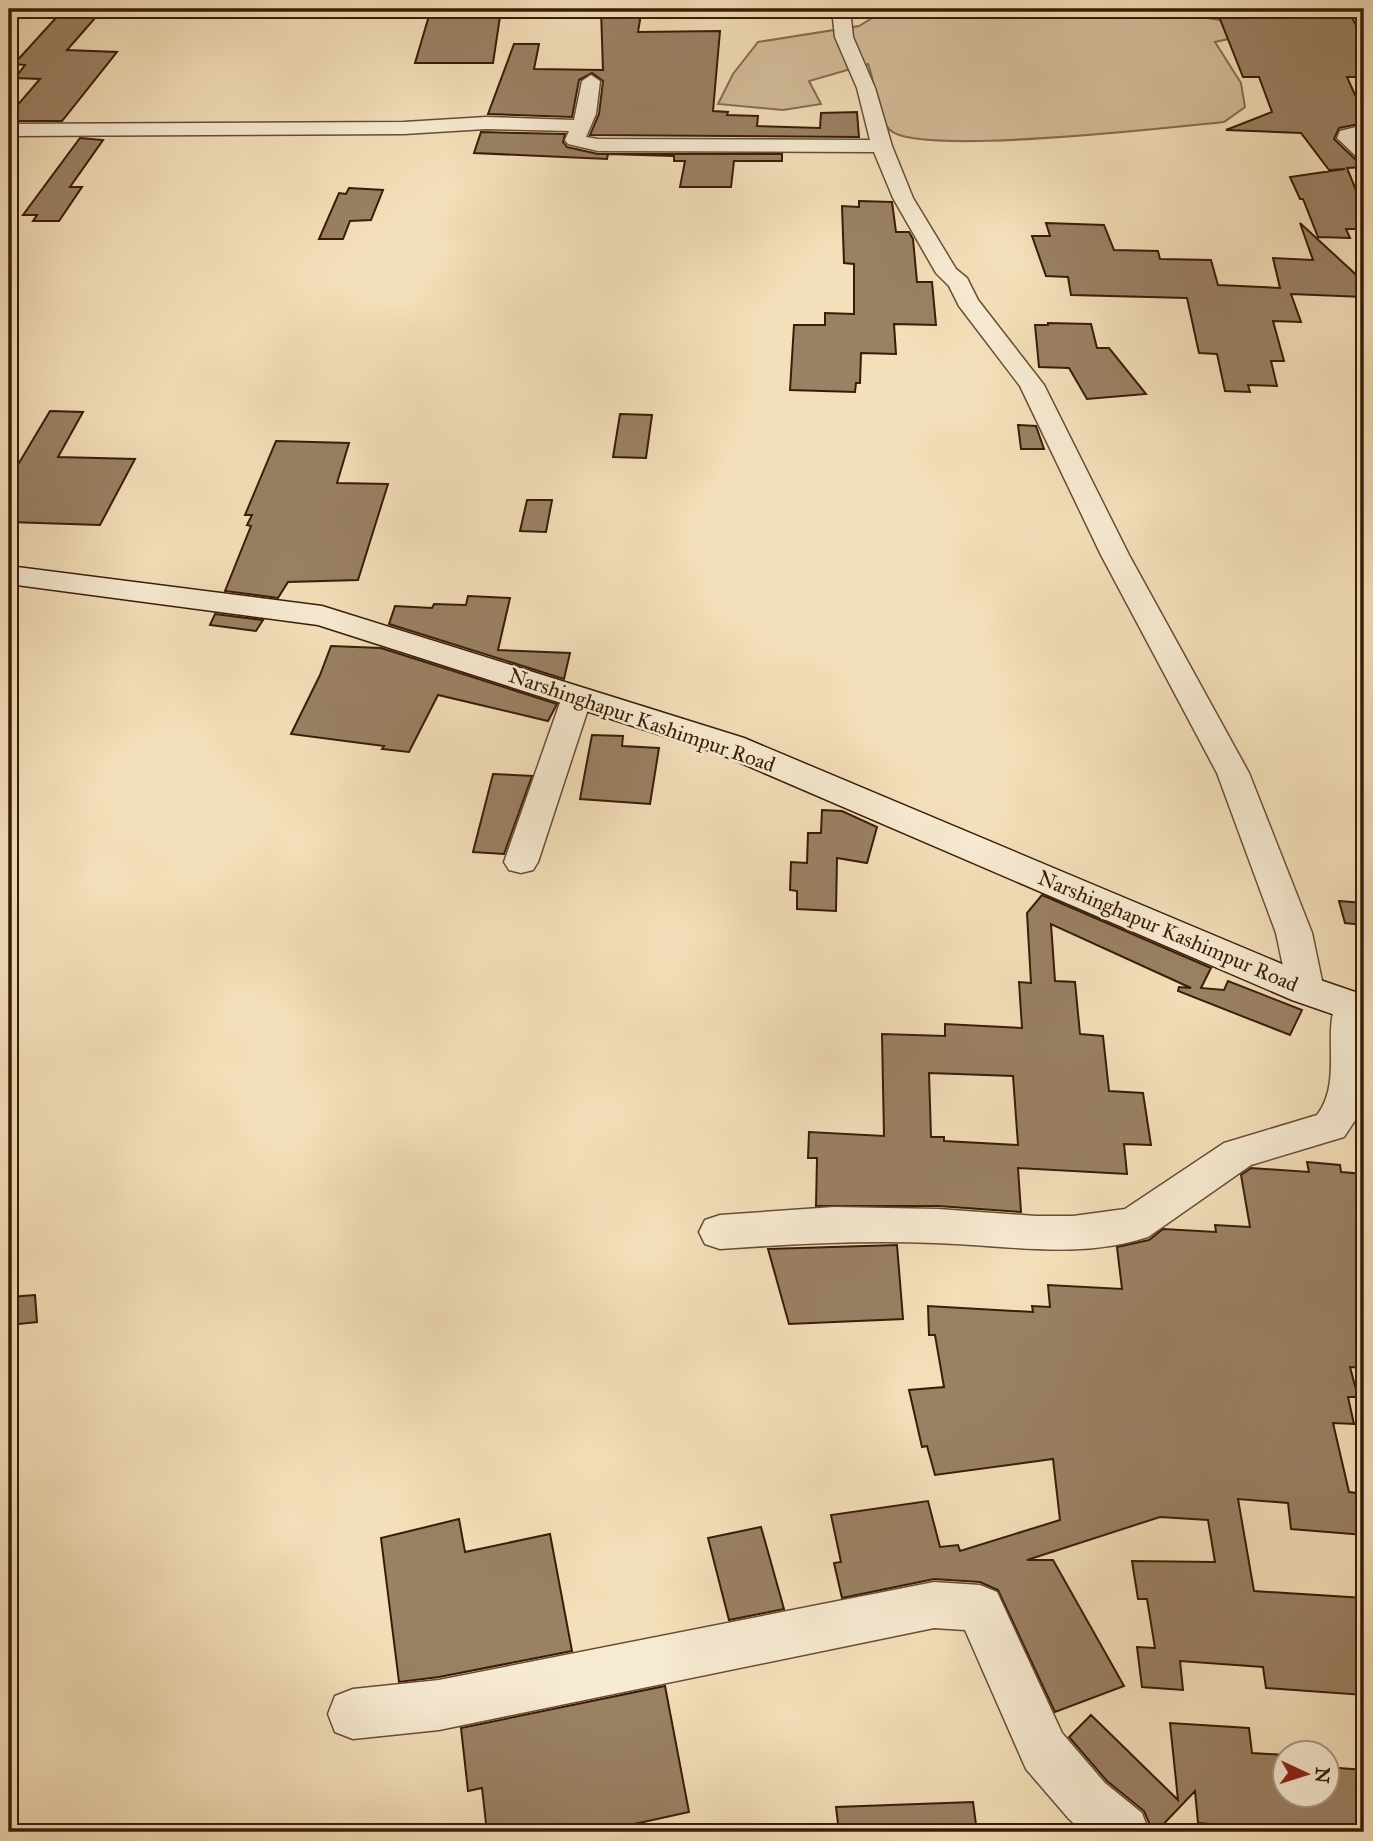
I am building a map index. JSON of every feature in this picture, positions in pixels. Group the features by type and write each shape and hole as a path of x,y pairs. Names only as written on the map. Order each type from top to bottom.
{"street":[{"path":"841,9 844,37 866,88 882,146 903,198 947,273 959,283 967,301 1032,385 1115,555 1233,773 1294,933 1306,990"},
{"path":"591,81 586,114 575,140 598,145 882,146"},
{"path":"9,130 404,128 486,123 581,126"},
{"path":"1364,131 1347,135 1364,153"},
{"name":"Narshinghapur Kashimpur Road","path":"9,575 322,616 732,746 1306,990 1358,1008"},
{"path":"520,862 577,697"},
{"path":"720,1232 834,1224 1073,1233 1134,1225 1238,1154 1330,1126 1345,1107 1358,1008"},
{"path":"353,1714 439,1705 934,1605 980,1608 1044,1751 1087,1801 1123,1832"}],"shaded area":[{"path":"904,9 1183,9 1202,17 1237,23 1242,36 1215,42 1241,83 1245,107 1224,122 1103,134 994,141 910,138 890,130 886,124 879,108 868,64 809,81 821,104 783,110 718,104 733,74 758,42 859,26 877,15"}],"building":[{"path":"64,9 103,9 67,50 117,52 62,121 9,121 9,115 40,79 15,78 25,65 14,64"},
{"path":"431,9 501,10 493,63 415,63"},
{"path":"1216,9 1348,9 1364,42 1364,77 1347,77 1364,115 1364,123 1339,128 1334,139 1355,159 1364,161 1364,167 1347,168 1364,210 1364,229 1346,229 1350,238 1318,237 1303,199 1300,199 1290,177 1345,169 1329,170 1301,133 1226,130 1272,112 1259,77 1243,77"},
{"path":"601,10 636,10 636,14 641,14 638,32 720,31 713,111 728,112 727,115 758,116 757,126 820,128 821,113 857,112 859,137 590,135 599,114 603,81 592,73 579,80 572,117 488,114 514,44 539,44 534,69 603,70"},
{"path":"481,132 565,134 563,142 567,147 608,154 607,159 474,153"},
{"path":"80,138 103,140 70,187 82,187 59,221 33,221 37,215 23,215"},
{"path":"608,154 782,154 782,161 734,161 731,187 680,187 685,161 674,161 674,156"},
{"path":"349,188 383,190 371,220 350,221 343,239 319,239 339,193 346,194"},
{"path":"859,201 892,202 896,232 909,232 913,239 917,282 932,282 936,325 894,324 896,354 861,353 860,383 856,383 855,392 790,390 794,325 825,325 825,313 854,314 854,264 844,263 842,206 859,207"},
{"path":"1046,223 1104,225 1114,250 1158,251 1160,259 1211,260 1218,285 1280,288 1273,258 1313,260 1300,223 1364,282 1364,297 1291,294 1301,322 1273,321 1284,361 1271,361 1277,386 1248,385 1250,392 1225,391 1217,354 1199,353 1187,298 1071,295 1068,277 1046,276 1032,236 1050,236"},
{"path":"1091,324 1097,348 1109,348 1146,394 1087,399 1069,368 1039,367 1035,325"},
{"path":"50,411 83,412 58,457 135,459 100,525 9,522 9,463 19,463"},
{"path":"620,414 652,415 646,458 613,457"},
{"path":"1018,425 1036,426 1044,449 1021,449"},
{"path":"276,441 349,443 337,483 388,484 358,580 288,582 278,598 225,591 251,526 247,525 252,515 245,515"},
{"path":"527,500 552,500 546,532 520,531"},
{"path":"468,596 510,598 498,650 570,653 564,679 389,624 395,606 432,608 434,604 466,605"},
{"path":"215,614 263,620 256,631 210,625"},
{"path":"331,646 381,648 557,704 548,721 438,695 409,752 382,749 384,746 291,734"},
{"path":"592,735 623,736 622,746 659,748 650,804 580,799"},
{"path":"493,774 532,776 504,854 473,852"},
{"path":"822,810 842,811 877,827 867,863 837,858 836,911 797,909 797,891 790,890 791,862 807,863 808,833 821,833"},
{"path":"1042,895 1211,968 1201,988 1224,990 1228,981 1302,1010 1290,1035 1178,991 1179,987 1191,988 1051,924 1055,981 1075,982 1080,1034 1103,1036 1109,1091 1143,1093 1151,1145 1124,1144 1127,1174 1018,1168 1021,1212 938,1206 816,1206 817,1158 808,1158 809,1132 884,1136 882,1034 945,1036 945,1024 1022,1028 1019,982 1031,983 1027,913","holes":["929,1073 1013,1076 1018,1145 944,1141 944,1137 931,1137"]},
{"path":"1339,901 1364,903 1364,925 1345,923"},
{"path":"1307,1162 1340,1165 1341,1172 1364,1174 1364,1368 1350,1367 1358,1397 1348,1397 1354,1424 1333,1423 1349,1492 1364,1494 1364,1535 1291,1529 1288,1503 1238,1499 1254,1591 1364,1598 1364,1695 1266,1688 1263,1667 1180,1661 1183,1690 1142,1687 1137,1647 1155,1648 1147,1599 1138,1599 1132,1561 1215,1562 1208,1520 1160,1517 1027,1560 1053,1560 1124,1686 1055,1712 998,1590 980,1582 934,1579 842,1598 834,1563 841,1562 831,1515 928,1501 940,1547 958,1545 960,1551 1060,1520 1053,1459 935,1475 927,1446 922,1447 909,1390 944,1387 935,1335 929,1335 928,1306 1033,1312 1032,1306 1050,1307 1048,1285 1122,1289 1117,1247 1149,1240 1163,1229 1216,1232 1215,1225 1250,1227 1241,1175 1251,1168 1309,1172"},
{"path":"897,1245 903,1319 789,1324 768,1249"},
{"path":"35,1295 37,1322 9,1325 9,1297"},
{"path":"459,1519 465,1552 550,1534 572,1651 439,1677 399,1682 381,1538"},
{"path":"761,1527 784,1609 729,1620 708,1538"},
{"path":"665,1686 689,1812 598,1832 487,1832 482,1788 468,1791 461,1728"},
{"path":"1091,1715 1178,1800 1170,1723 1249,1728 1252,1753 1272,1754 1272,1810 1342,1810 1342,1768 1364,1770 1364,1832 1278,1832 1198,1823 1195,1791 1153,1832 1144,1811 1107,1781 1069,1737"},
{"path":"973,1802 977,1832 839,1832 836,1807"}]}
